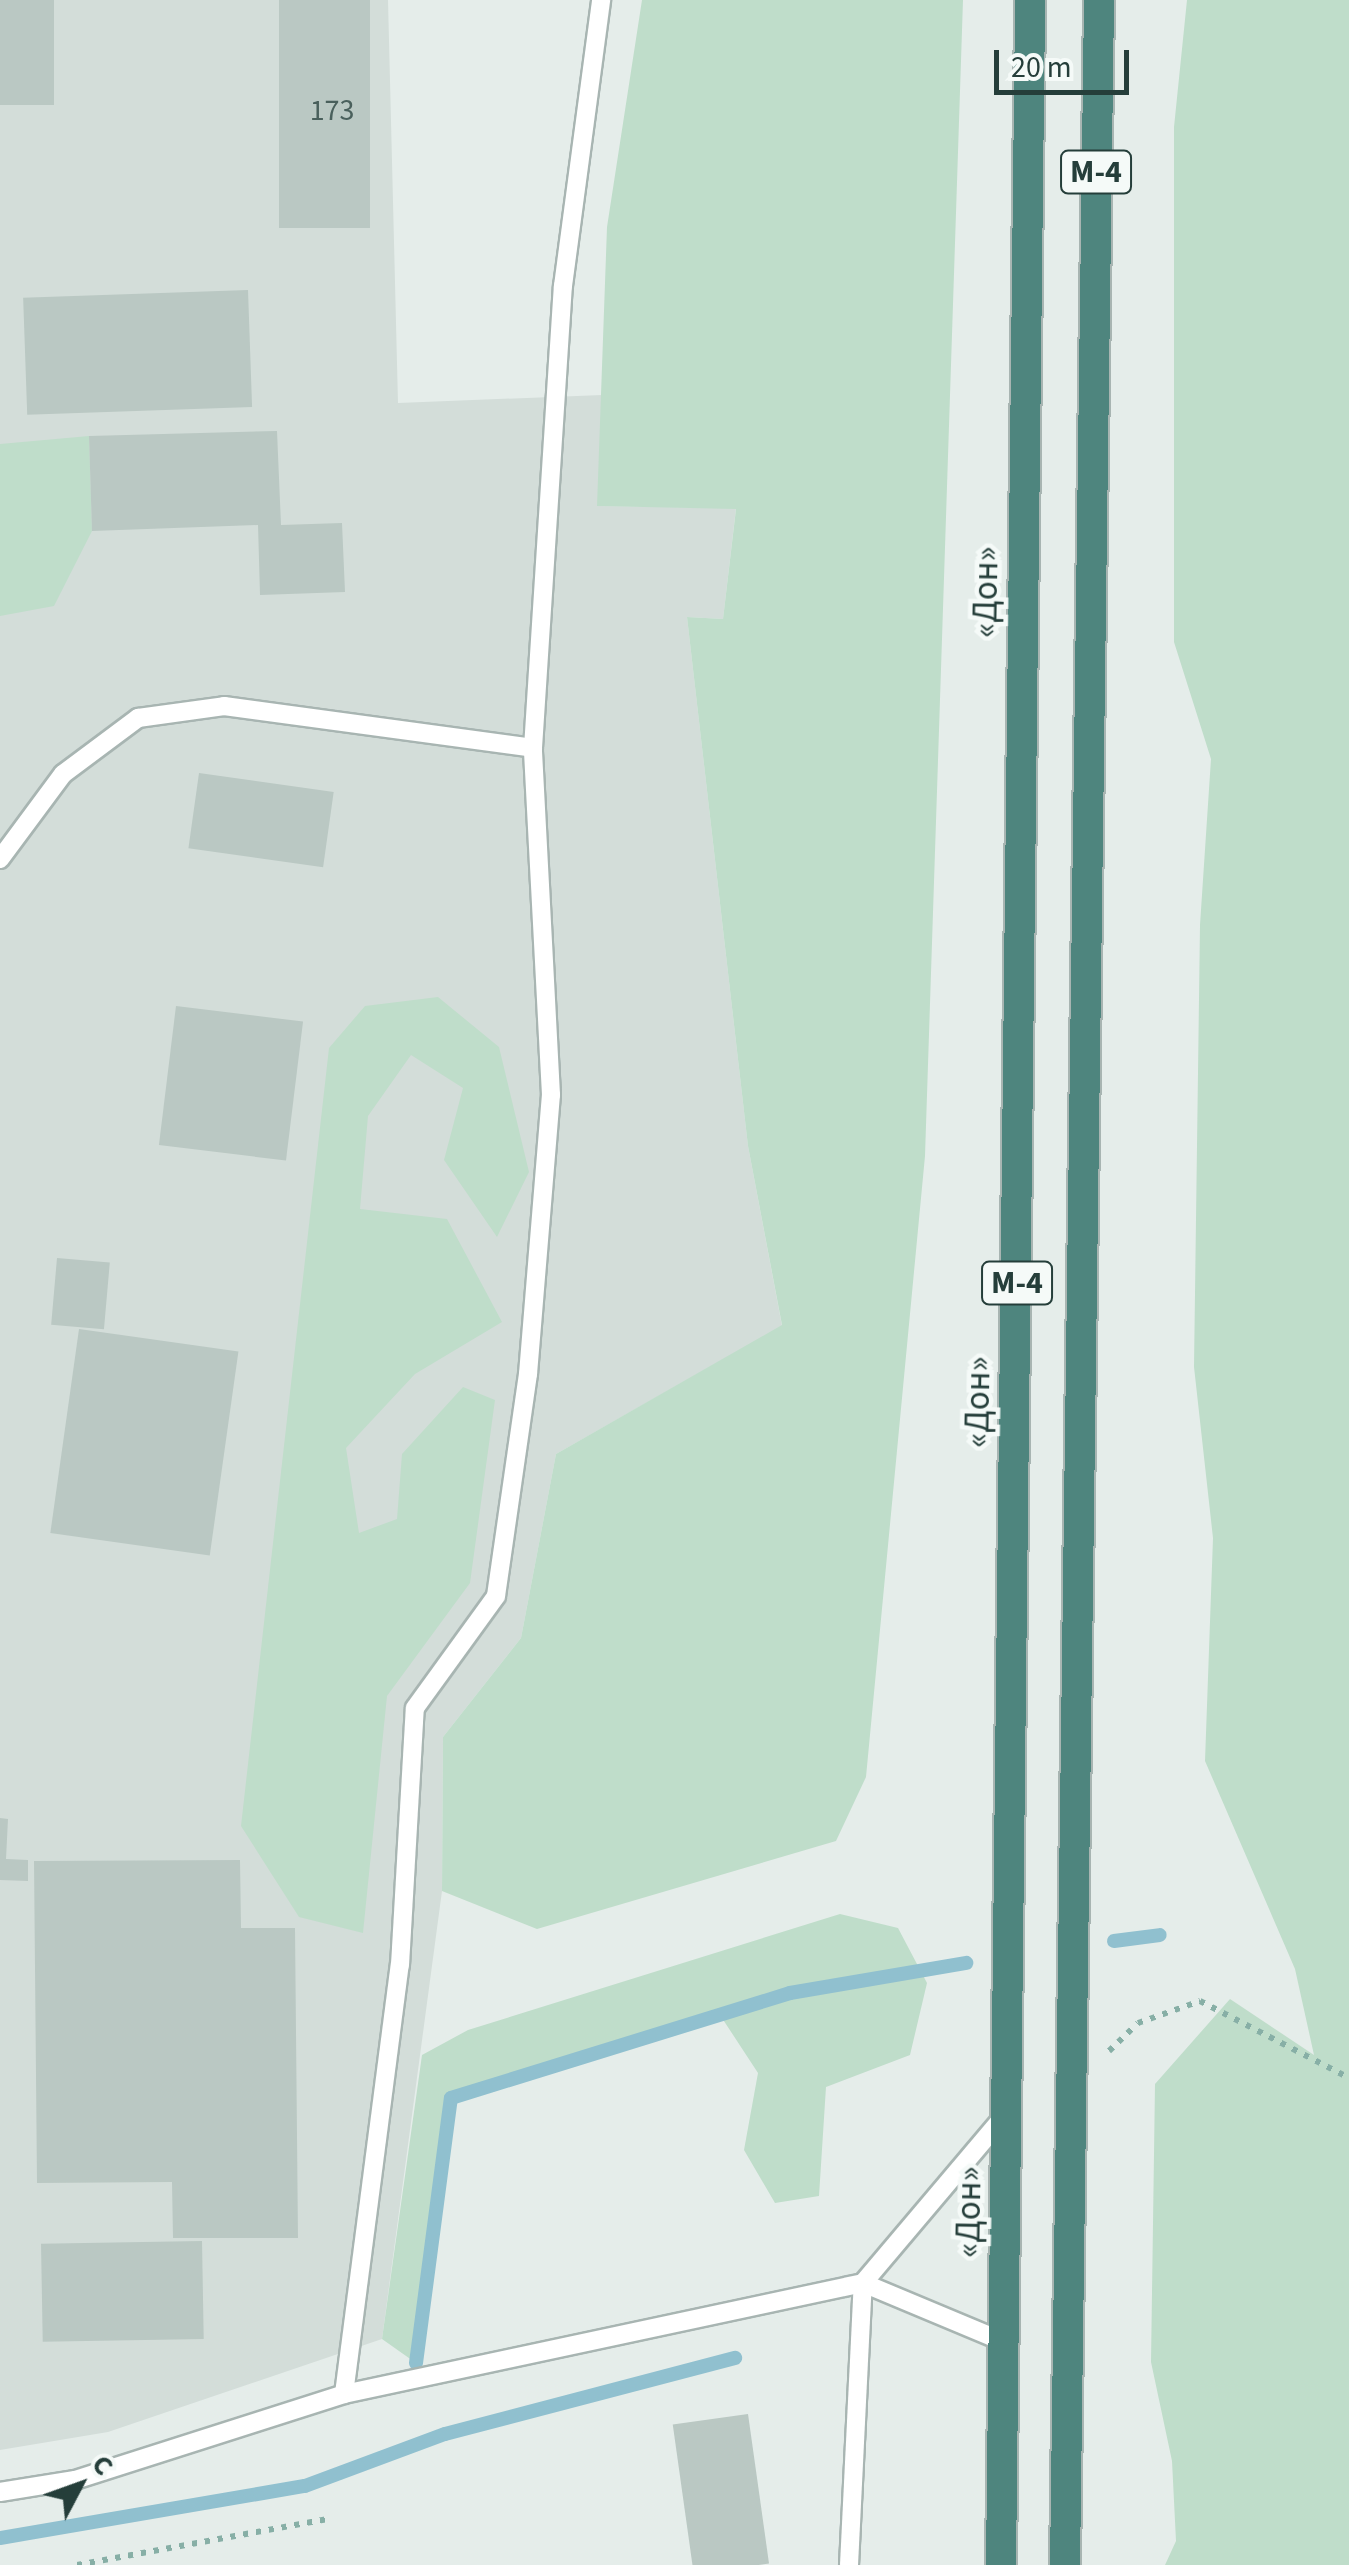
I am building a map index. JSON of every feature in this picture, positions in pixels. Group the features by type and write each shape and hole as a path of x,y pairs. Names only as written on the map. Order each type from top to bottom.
{"highway":[{"name":"«Дон»","path":"1001,2565 1030,0"},
{"name":"М-4","path":"1065,2565 1068,2090 1099,0"}],"lane":[{"path":"344,2394 400,1966 416,1708 496,1596 528,1374 550,1095 532,748 563,286 601,0"},
{"path":"0,858 63,774 138,718 224,706 532,748"},
{"path":"849,2565 862,2283 1008,2112"},
{"path":"0,2492 75,2480 344,2394 862,2283 1004,2342"}],"path":[{"path":"1068,2090 1138,2023 1200,2002 1349,2078"},
{"path":"77,2565 328,2519"}],"shaded area":[{"path":"0,0 388,0 398,403 602,395 598,506 736,508 723,619 687,617 748,1146 782,1326 556,1454 521,1638 443,1737 442,1891 382,2339 108,2432 0,2450"}],"green space":[{"path":"642,0 963,0 925,1156 866,1777 836,1841 537,1929 442,1891 443,1737 521,1638 556,1454 782,1325 748,1146 687,617 723,619 736,509 597,506 607,227"},
{"path":"1187,0 1349,0 1349,2565 1165,2565 1176,2541 1172,2461 1151,2362 1155,2084 1230,1999 1314,2055 1295,1969 1205,1761 1213,1538 1194,1367 1200,925 1211,759 1174,642 1174,127"},
{"path":"89,436 92,531 54,606 0,616 0,444"},
{"path":"438,997 499,1047 529,1172 497,1237 444,1160 463,1088 411,1055 368,1116 360,1209 447,1219 502,1322 415,1374 346,1448 359,1533 397,1519 402,1454 463,1387 495,1400 470,1583 387,1696 363,1933 299,1917 241,1826 329,1048 365,1006"},
{"path":"840,1914 898,1928 927,1983 910,2055 826,2087 819,2196 775,2203 744,2150 758,2073 720,2015 452,2098 416,2363 382,2339 422,2055 468,2030"}],"building":[{"path":"0,0 54,0 54,105 0,105"},
{"path":"279,0 370,0 370,228 279,228"},
{"path":"248,290 252,407 27,415 23,298"},
{"path":"277,431 281,525 342,523 345,592 260,595 258,525 92,531 89,436"},
{"path":"199,773 334,792 323,867 188,848"},
{"path":"176,1006 303,1022 286,1161 159,1145"},
{"path":"57,1258 110,1263 104,1329 51,1325"},
{"path":"79,1329 238,1351 210,1555 50,1533"},
{"path":"0,1818 8,1819 6,1859 28,1860 28,1881 0,1880"},
{"path":"240,1860 241,1928 295,1928 298,2238 173,2238 172,2182 37,2183 34,1861"},
{"path":"202,2241 204,2339 43,2342 41,2244"},
{"path":"748,2414 769,2564 692,2565 673,2425"}],"waterway":[{"path":"1114,1941 1160,1935"},
{"path":"416,2363 451,2098 790,1993 966,1963"},
{"path":"0,2538 305,2486 445,2434 735,2358"}]}
